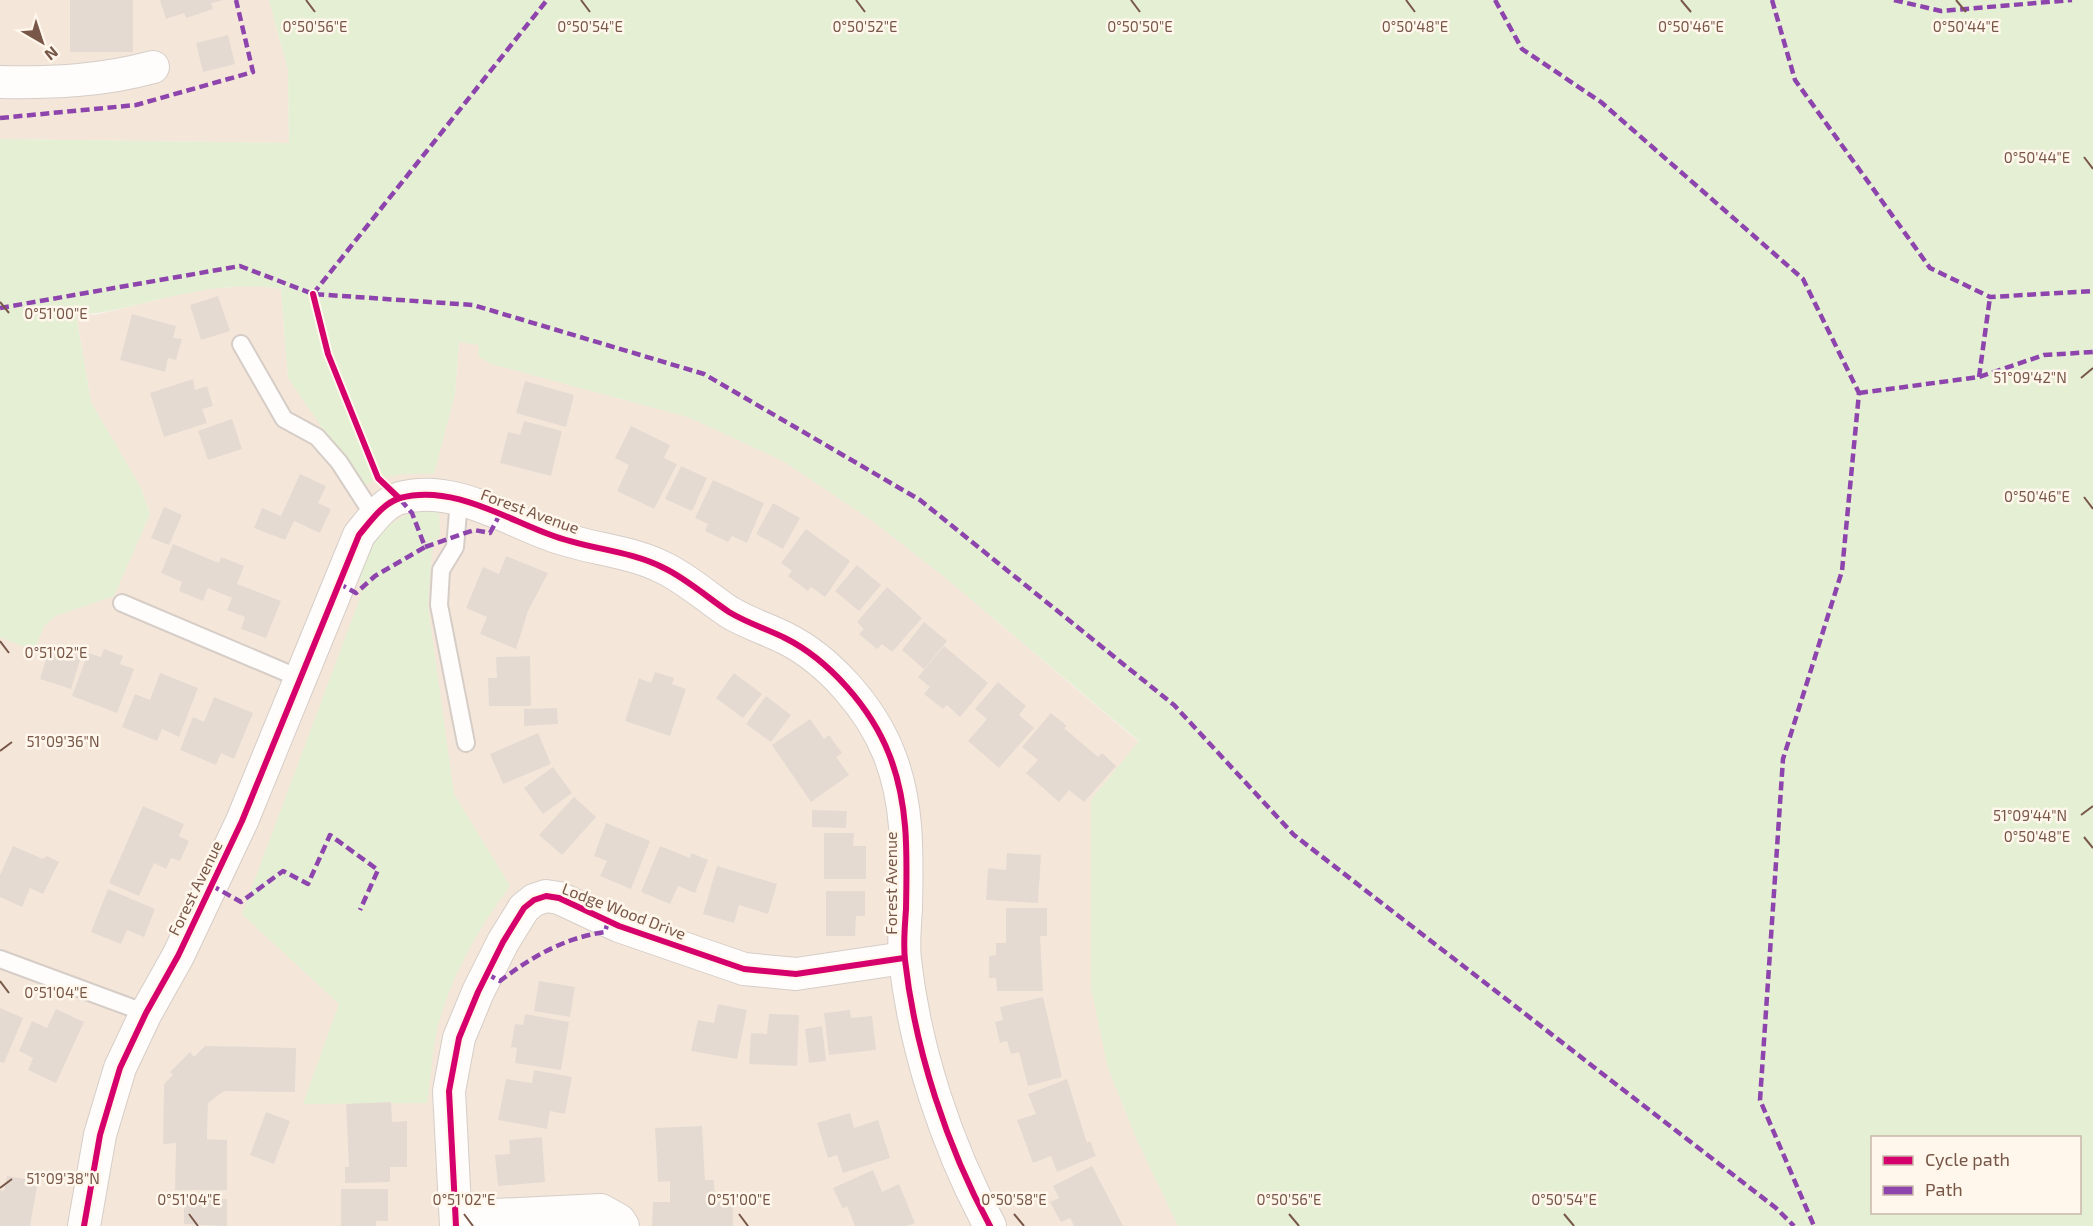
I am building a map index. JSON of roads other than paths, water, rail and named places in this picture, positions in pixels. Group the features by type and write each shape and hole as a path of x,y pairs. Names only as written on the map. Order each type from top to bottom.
{"street":[{"path":"0,82 54,83 102,78 153,67"},
{"name":"Forest Avenue","path":"84,1226 100,1134 120,1068 146,1013 178,956 242,821 359,535 374,516 399,498 437,495 476,504 552,536 665,568 730,613 787,639 821,662 842,683 876,729 889,753 903,800 908,844 904,958 924,1057 946,1128 969,1187 990,1226"},
{"name":"Lodge Wood Drive","path":"456,1221 450,1091 459,1038 478,992 503,942 524,908 534,900 546,896 559,898 619,926 744,969 796,974 904,958"},
{"path":"456,1221 601,1210 619,1220 623,1226"}],"lane":[{"path":"242,344 284,419 317,437 339,462 374,516"},
{"path":"459,501 455,547 441,570 439,605 466,743"},
{"path":"122,603 299,678"},
{"path":"0,958 146,1013"}]}
